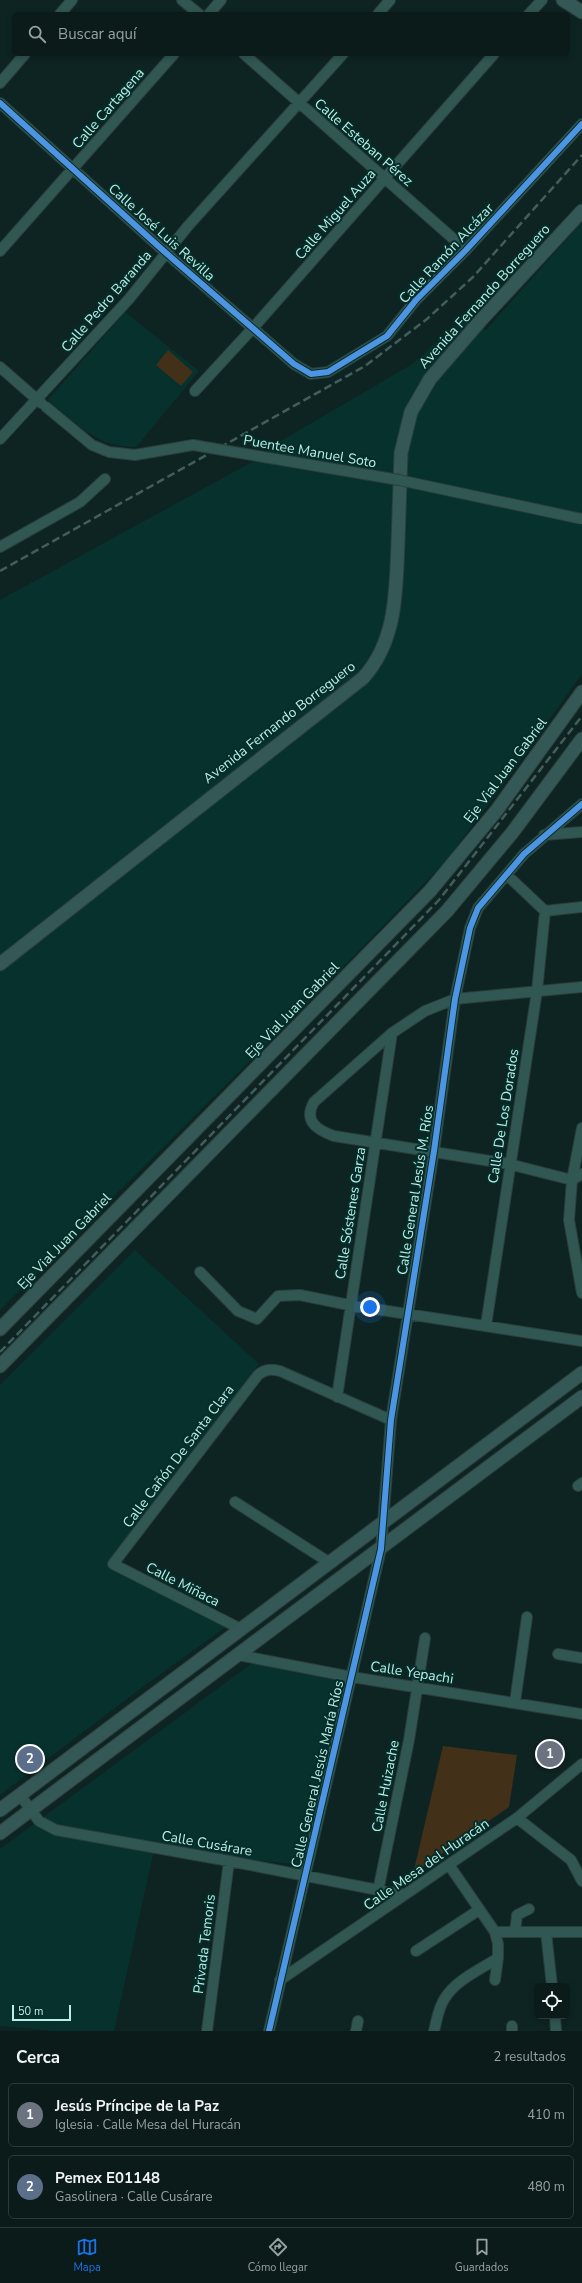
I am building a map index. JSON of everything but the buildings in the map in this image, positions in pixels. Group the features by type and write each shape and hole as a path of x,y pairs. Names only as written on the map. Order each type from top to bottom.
{"main road":[{"path":"562,0 582,12"},
{"name":"Avenida Fernando Borreguero","path":"0,964 362,678 374,665 384,646 396,598 401,453 405,430 416,400 442,364 582,211"},
{"name":"Eje Vial Juan Gabriel","path":"0,1329 430,891 497,810 582,692"},
{"path":"0,1366 447,911 512,833 582,739"},
{"path":"0,1810 582,1373"},
{"path":"0,1833 381,1549 582,1396"}],"street":[{"path":"62,12 72,0"},
{"path":"182,0 196,12"},
{"path":"211,12 221,0"},
{"path":"380,12 390,0"},
{"path":"531,12 542,0"},
{"path":"0,83 23,56"},
{"name":"Calle Cartagena","path":"0,251 172,56"},
{"name":"Calle Esteban Pérez","path":"246,56 466,250"},
{"name":"Calle Pedro Baranda","path":"0,440 129,299 222,188 341,56"},
{"name":"Calle Miguel Auza","path":"195,391 253,328 492,56"},
{"name":"Calle José Luis Revilla","path":"0,103 74,168 166,253 294,364 311,374"},
{"name":"Calle Ramón Alcázar","path":"311,374 328,372 383,340 395,329 416,300 466,250 582,124"},
{"name":"Puentee Manuel Soto","path":"0,367 92,445 108,452 135,455 193,445 400,480 582,520"},
{"path":"0,547 80,502 105,479"},
{"name":"Calle General Jesús M. Ríos","path":"385,1522 391,1420 434,1151 455,999 473,917 478,908 544,835 582,804"},
{"path":"544,835 582,832"},
{"path":"507,875 545,911 582,907"},
{"name":"Calle De Los Dorados","path":"486,1325 509,1164 537,991 545,911"},
{"path":"582,987 455,999 426,1012 392,1033 314,1102 309,1114 311,1121 324,1133 375,1143 434,1151 509,1164 572,1180 582,1174"},
{"name":"Calle Sóstenes Garza","path":"337,1397 349,1305 392,1033"},
{"path":"582,1128 572,1180 569,1220 580,1273 582,1293"},
{"path":"200,1272 238,1311 257,1319 278,1296 300,1294 349,1305 582,1341"},
{"name":"Calle Cañón De Santa Clara","path":"112,1564 258,1375 269,1369 280,1371 337,1397"},
{"path":"337,1397 391,1420"},
{"path":"235,1502 330,1563"},
{"name":"Calle General Jesús María Ríos","path":"269,2031 352,1677 381,1549 385,1522"},
{"name":"Calle Miñaca","path":"112,1564 241,1629"},
{"path":"515,1702 528,1617"},
{"name":"Calle Huizache","path":"378,1891 418,1687 425,1638"},
{"path":"558,1654 582,1658"},
{"name":"Calle Yepachi","path":"238,1655 352,1677 515,1702 582,1714"},
{"name":"Calle Mesa del Huracán","path":"280,1980 517,1818 582,1764"},
{"name":"Calle Cusárare","path":"20,1795 39,1821 56,1830 229,1860 404,1895"},
{"path":"517,1818 571,1860 582,1881"},
{"name":"Privada Temoris","path":"207,2031 229,1860"},
{"path":"449,1865 495,1932 498,1944 495,1980"},
{"path":"515,1932 517,1915 529,1909"},
{"path":"416,1951 479,1910"},
{"path":"495,1932 582,1932"},
{"path":"546,1932 552,1983"},
{"path":"434,2031 440,2008 445,1998 460,1983 498,1958"},
{"path":"555,2019 556,2031"}],"shaded area":[{"path":"582,222 582,674 491,801 445,862 321,990 0,1310 0,600 252,462 279,442 414,363 461,320 486,330"},
{"path":"125,312 199,371 136,447 122,446 105,442 85,431 48,400"},
{"path":"168,350 193,372 181,386 156,365"},
{"path":"135,1250 259,1364 112,1566 226,1627 144,1686 0,1795 0,1385"},
{"path":"263,1655 346,1676 303,1865 154,1850 114,2031 56,2031 0,2026 0,1849"},
{"path":"443,1746 517,1755 509,1807 413,1874"}],"railway":[{"path":"0,571 365,366 427,319 473,277 582,155"},
{"path":"0,1352 439,900 582,716"}],"cycle path":[{"path":"0,103 166,253 294,364 311,374 328,372 387,336 416,300 466,250 582,124"},
{"path":"269,2031 381,1549 391,1420 434,1151 455,999 470,928 478,908 524,854 582,804"}],"place":[{"name":"Jesús Príncipe de la Paz","path":"550,1754"},
{"name":"Pemex E01148","path":"30,1759"}]}
